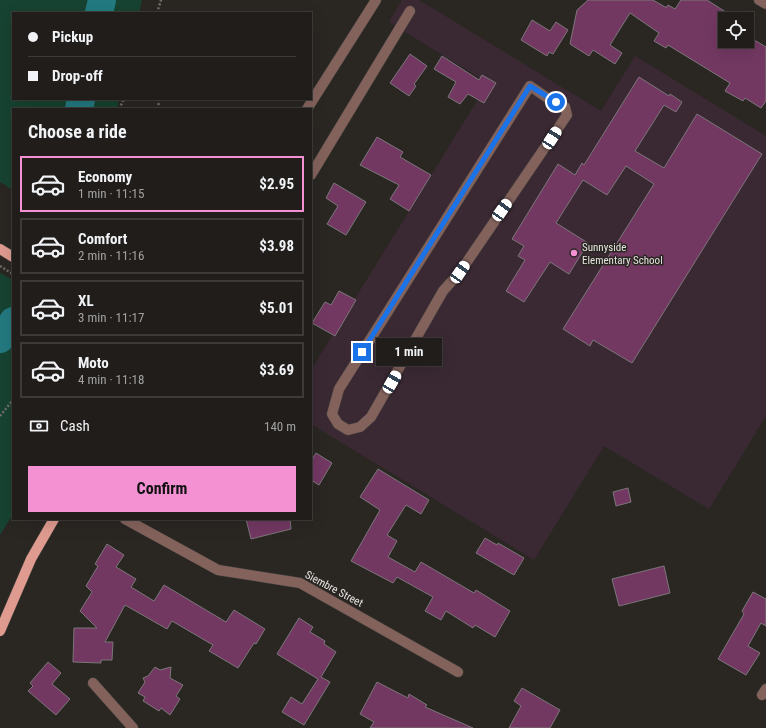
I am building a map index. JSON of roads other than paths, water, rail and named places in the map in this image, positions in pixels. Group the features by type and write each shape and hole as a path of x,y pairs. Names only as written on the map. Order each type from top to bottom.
{"main road":[{"path":"0,249 12,256"},
{"path":"0,631 31,559 53,520"}],"street":[{"path":"308,108 376,0"},
{"path":"759,0 766,4"},
{"path":"312,173 410,11"},
{"path":"530,86 546,97 565,107 567,115 460,272 443,291 374,412 360,427 348,430 338,424 332,414 339,389 530,86"},
{"name":"Siembre Street","path":"127,520 218,570 300,583 458,672"},
{"path":"92,683 133,728"}],"waterway":[{"path":"99,12 102,0"},
{"path":"79,108 81,100"},
{"path":"0,339 12,323"}],"place":[{"name":"Sunnyside Elementary School","path":"574,253"}]}
